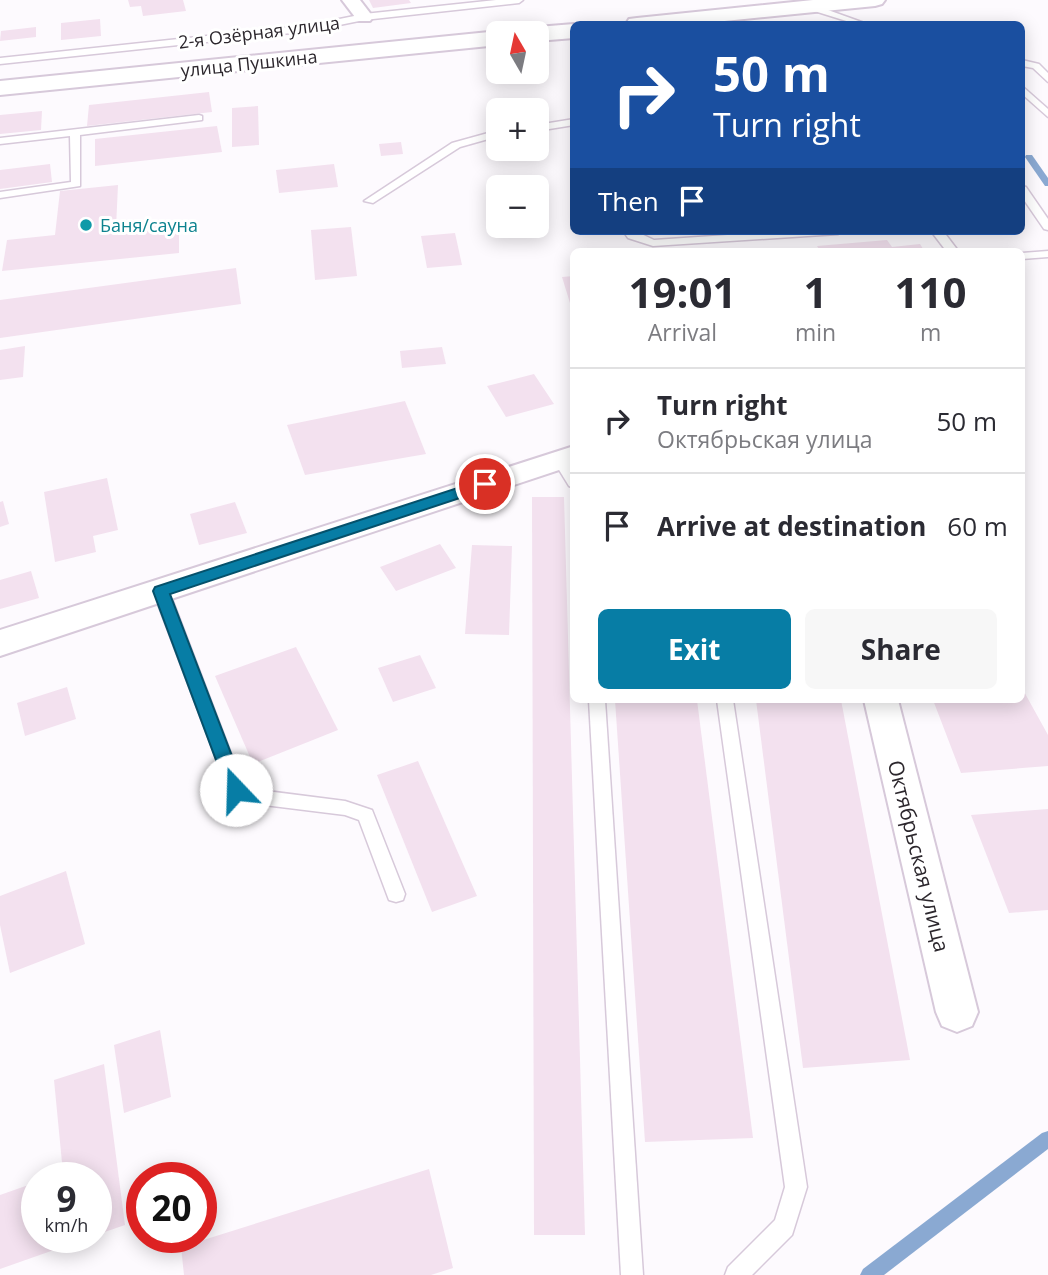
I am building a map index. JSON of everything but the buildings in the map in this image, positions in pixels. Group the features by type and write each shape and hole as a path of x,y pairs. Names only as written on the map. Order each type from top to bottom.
{"main road":[{"path":"668,21 876,0"},
{"path":"550,33 570,31"},
{"name":"улица Пушкина","path":"0,88 486,39"}],"street":[{"path":"351,0 364,17"},
{"path":"0,643 569,466"},
{"name":"Октябрьская улица","path":"882,703 957,1012"}],"lane":[{"path":"432,0 440,8"},
{"name":"2-я Озёрная улица","path":"0,61 310,28 364,17 519,0"},
{"path":"811,7 854,21"},
{"path":"1025,64 1036,66 1048,79"},
{"path":"1025,92 1048,114"},
{"path":"1025,103 1036,102"},
{"path":"0,141 199,118"},
{"path":"549,126 570,123"},
{"path":"0,195 76,184 75,133"},
{"path":"369,201 457,145 486,137"},
{"path":"1025,193 1048,227"},
{"path":"631,235 653,243 776,235"},
{"path":"1025,256 1048,254"},
{"path":"161,591 236,790 249,796 345,808 366,815 396,894"},
{"path":"597,703 632,1275"},
{"path":"725,703 796,1187 784,1227 736,1275"}],"waterway":[{"path":"1029,157 1048,184"},
{"path":"869,1275 1048,1139"}],"place":[{"name":"Баня/сауна","path":"86,225"}],"route":[{"path":"236,790 161,591 485,484"}]}
